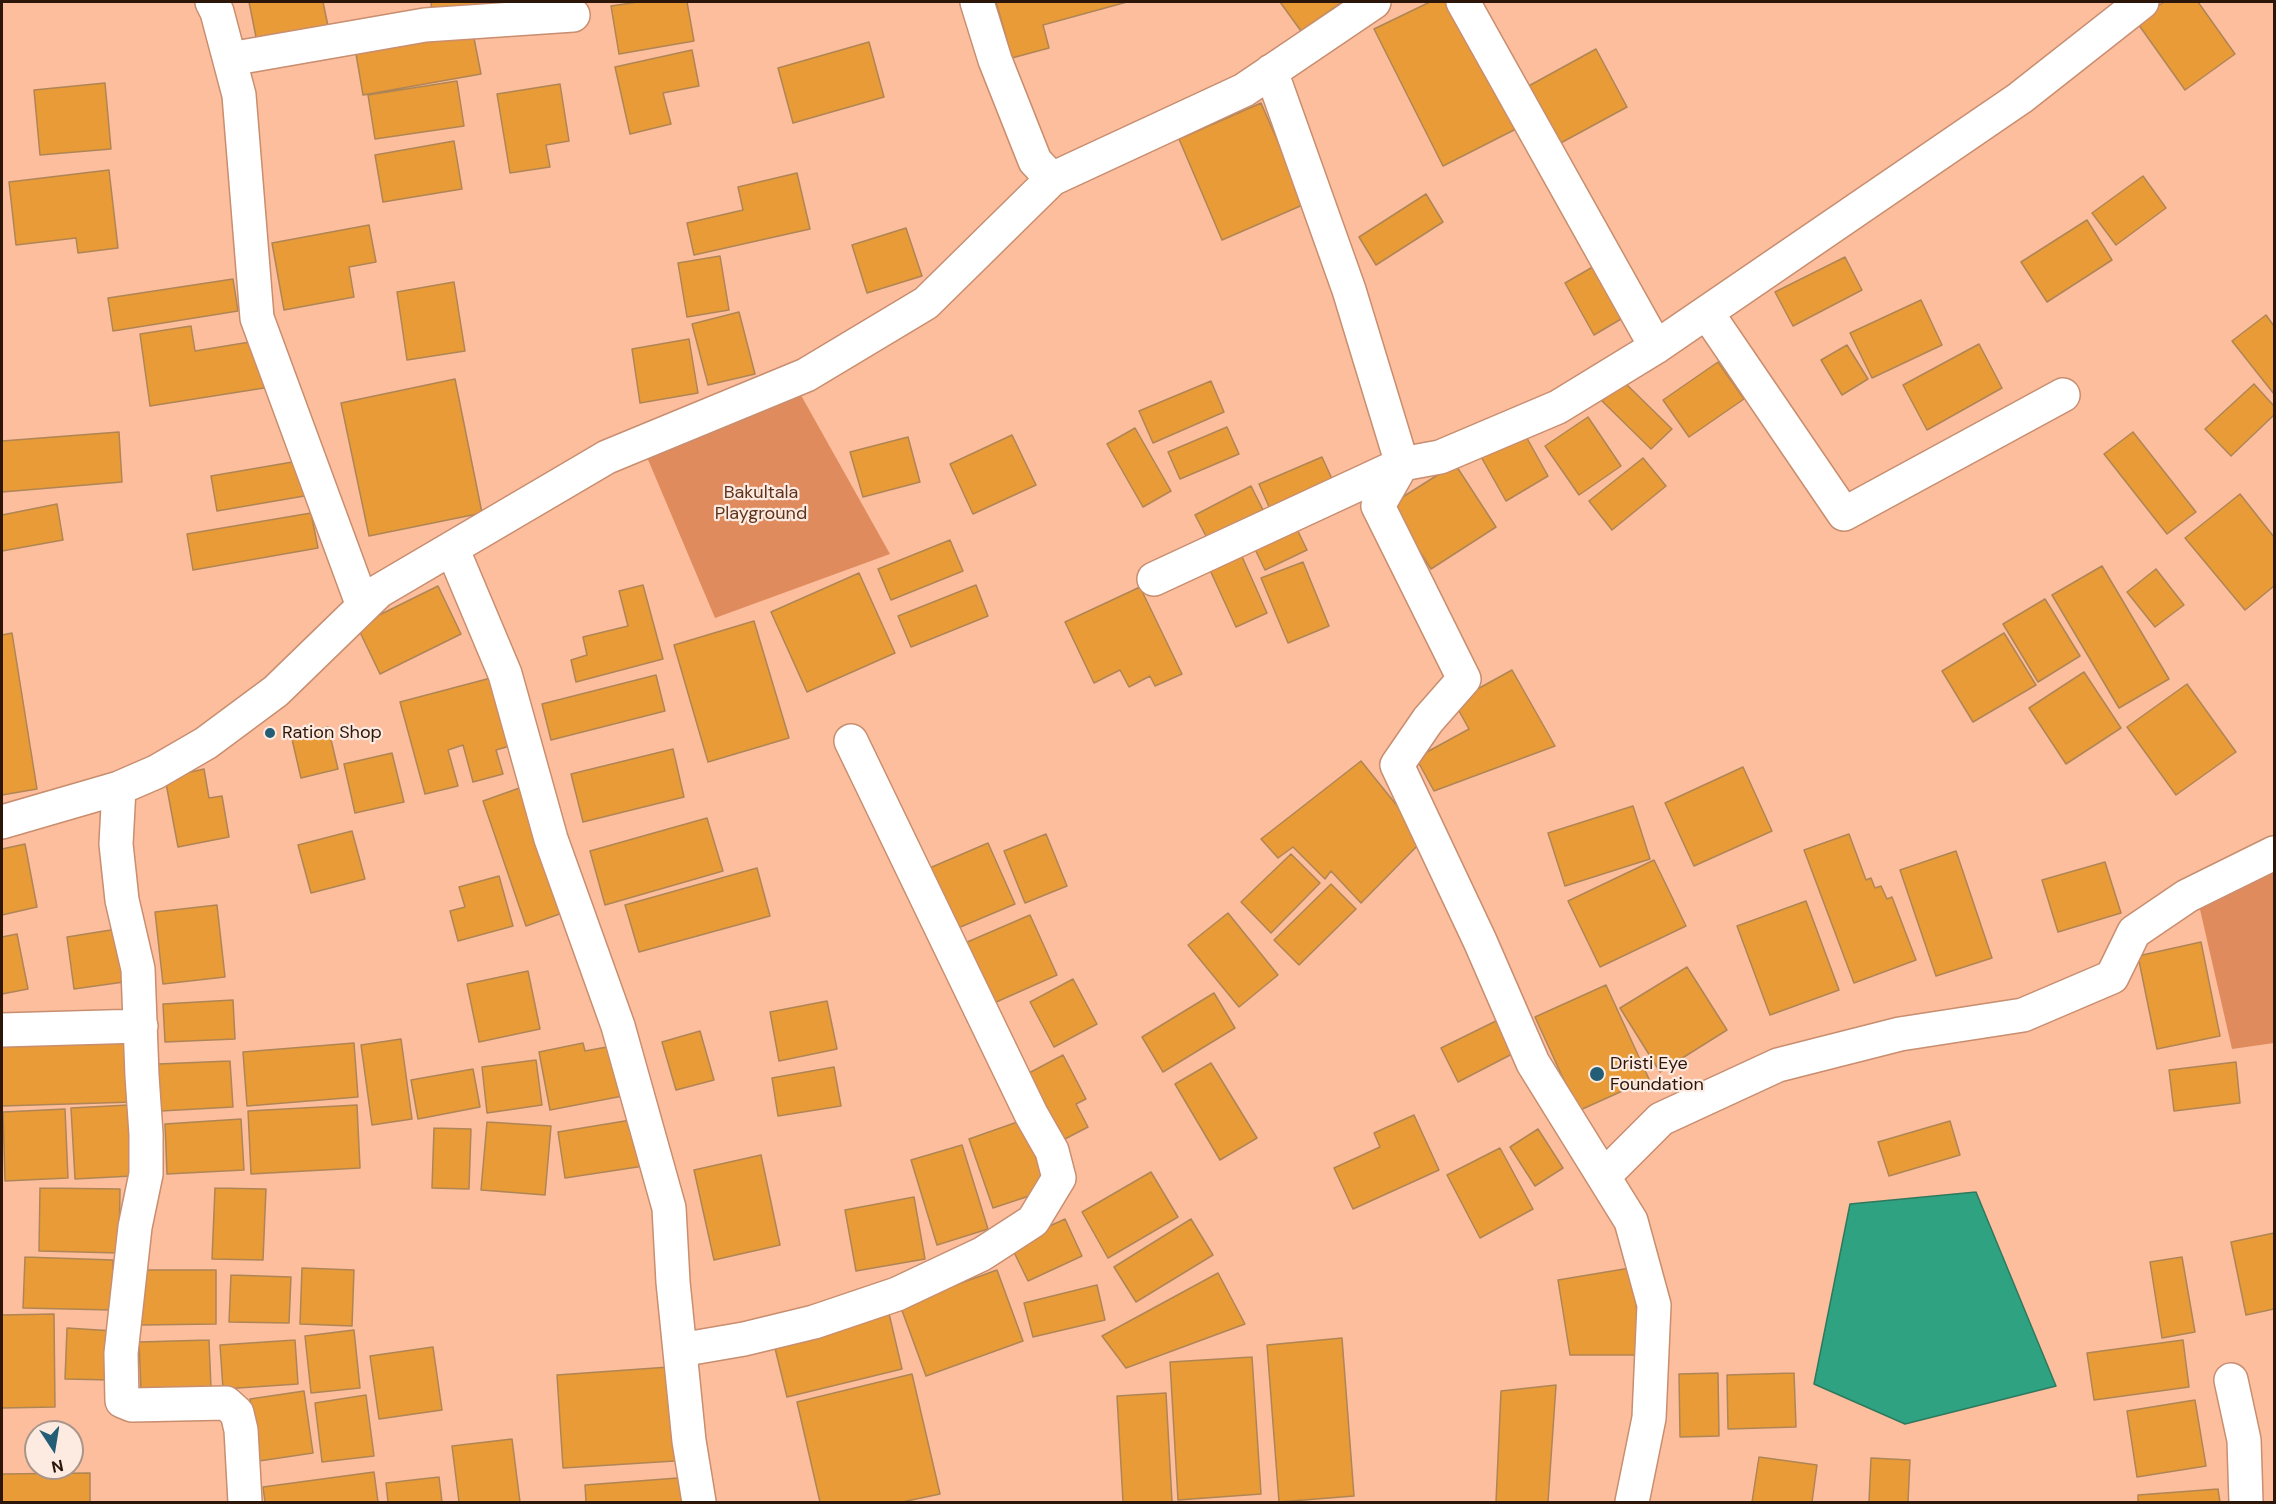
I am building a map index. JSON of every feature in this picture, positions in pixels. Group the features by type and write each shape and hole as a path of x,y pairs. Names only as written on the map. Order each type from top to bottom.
{"street":[{"path":"212,2 217,12 239,95 257,318 363,606"},
{"path":"977,2 995,60 1035,161 1052,179"},
{"path":"2,822 119,788 156,772 206,743 276,691 379,591 607,457 806,375 926,303 1052,179 1244,90 1374,2"},
{"path":"1463,2 1656,347"},
{"path":"1154,579 1402,464 1440,457 1558,407 1707,313 2020,98 2142,2"},
{"path":"230,59 425,25 573,15"},
{"path":"1271,71 1349,290 1402,464 1378,506 1464,679 1428,720 1397,765 1480,941 1533,1064 1631,1221 1654,1305 1649,1418 1632,1503"},
{"path":"1707,313 1844,514 2063,395"},
{"path":"452,548 505,674 551,839 618,1026 669,1208 673,1282 688,1441 699,1503"},
{"path":"680,1350 744,1339 814,1322 897,1294 982,1254 1033,1221 1059,1178 1052,1151 1031,1114 851,741"},
{"path":"119,788 116,844 122,900 138,969 147,1134 146,1174 135,1227 121,1353 122,1401 132,1405 226,1403 237,1413 241,1430 245,1503"},
{"path":"1604,1176 1661,1119 1778,1065 1900,1034 2023,1015 2112,977 2134,932 2187,897 2274,853"},
{"path":"2,1030 141,1026"},
{"path":"2231,1380 2244,1440 2246,1503"}],"green space":[{"name":"Bakultala Playground","path":"793,381 890,554 715,618 641,443"},
{"path":"2274,853 2274,1043 2232,1049 2196,892"}],"shaded area":[{"path":"1976,1192 2056,1386 1905,1424 1814,1384 1850,1204"}],"building":[{"path":"249,2 323,2 328,26 257,42"},
{"path":"431,2 538,2 432,15"},
{"path":"638,2 687,2 694,41 619,54 611,6"},
{"path":"996,2 1127,2 1043,25 1049,48 1012,58"},
{"path":"1280,2 1342,2 1301,31"},
{"path":"1430,2 1453,2 1516,129 1443,166 1374,29"},
{"path":"2164,2 2198,2 2235,54 2185,90 2136,21"},
{"path":"472,28 481,74 363,95 355,48"},
{"path":"869,42 884,97 793,123 778,68"},
{"path":"1596,49 1627,107 1557,145 1525,88"},
{"path":"692,50 699,86 663,93 671,124 630,134 615,67"},
{"path":"457,81 464,126 375,139 368,95"},
{"path":"105,83 111,149 40,155 34,90"},
{"path":"560,84 569,141 546,145 550,167 510,173 497,94"},
{"path":"1261,103 1305,204 1222,240 1179,139"},
{"path":"454,141 462,189 383,202 375,155"},
{"path":"109,170 118,248 78,253 76,238 16,245 9,182"},
{"path":"797,173 810,229 694,255 687,223 743,210 738,187"},
{"path":"2143,176 2166,208 2116,245 2092,213"},
{"path":"1426,194 1443,222 1376,265 1359,237"},
{"path":"2087,220 2112,260 2047,302 2021,262"},
{"path":"369,225 376,262 349,267 354,297 284,310 272,243"},
{"path":"906,228 922,276 867,293 852,245"},
{"path":"720,256 729,310 687,317 678,263"},
{"path":"1845,257 1862,290 1793,326 1775,292"},
{"path":"1603,261 1633,312 1594,335 1565,283"},
{"path":"233,279 238,311 113,331 108,298"},
{"path":"454,282 465,351 407,360 397,292"},
{"path":"1921,300 1942,345 1872,378 1850,333"},
{"path":"739,312 755,374 708,385 692,324"},
{"path":"2266,315 2274,326 2274,394 2232,341"},
{"path":"191,326 195,351 256,341 264,388 150,406 140,334"},
{"path":"689,339 698,393 640,403 632,349"},
{"path":"1979,344 2002,388 1927,430 1903,385"},
{"path":"1847,345 1868,379 1842,395 1821,360"},
{"path":"1718,362 1744,399 1689,437 1663,400"},
{"path":"455,379 482,513 369,536 341,403"},
{"path":"1622,380 1672,429 1651,449 1602,401"},
{"path":"1211,381 1224,412 1153,443 1139,411"},
{"path":"2254,384 2274,406 2274,415 2231,456 2205,429"},
{"path":"1588,417 1621,466 1579,495 1545,446"},
{"path":"1227,427 1239,454 1180,479 1168,452"},
{"path":"1135,428 1171,491 1143,507 1107,444"},
{"path":"1523,431 1548,476 1506,501 1480,455"},
{"path":"119,432 122,482 2,492 2,441"},
{"path":"2133,432 2196,512 2167,534 2104,454"},
{"path":"1012,435 1036,485 973,514 950,464"},
{"path":"908,437 920,482 863,497 850,452"},
{"path":"1322,457 1333,481 1270,509 1259,484"},
{"path":"1643,458 1666,486 1612,530 1589,501"},
{"path":"310,459 316,494 217,511 211,476"},
{"path":"1455,464 1496,527 1431,569 1390,505"},
{"path":"1251,486 1263,510 1207,538 1195,515"},
{"path":"2240,494 2274,537 2274,586 2245,610 2185,538"},
{"path":"57,504 63,540 2,551 2,515"},
{"path":"311,513 318,548 193,570 187,534"},
{"path":"1294,523 1307,550 1265,570 1252,543"},
{"path":"950,540 963,571 891,600 878,569"},
{"path":"1236,543 1267,613 1236,627 1204,557"},
{"path":"1303,562 1329,626 1288,643 1261,578"},
{"path":"2102,566 2169,679 2119,708 2052,595"},
{"path":"2156,569 2184,605 2155,627 2127,592"},
{"path":"859,573 895,653 807,692 771,612"},
{"path":"643,585 663,659 576,682 571,660 587,655 583,637 628,626 619,591"},
{"path":"976,585 988,616 911,647 898,616"},
{"path":"438,586 461,634 380,674 357,626"},
{"path":"1140,587 1182,674 1155,686 1150,676 1129,687 1120,670 1094,683 1065,622"},
{"path":"2045,599 2080,656 2038,682 2003,624"},
{"path":"754,621 789,738 708,762 674,645"},
{"path":"12,633 37,789 2,795 2,635"},
{"path":"2004,633 2036,685 1973,722 1942,671"},
{"path":"1512,670 1555,746 1434,791 1416,758 1469,729 1454,702"},
{"path":"2084,672 2121,728 2066,764 2029,708"},
{"path":"502,675 520,743 496,750 503,774 473,782 463,745 448,750 458,786 425,794 400,702"},
{"path":"656,675 665,711 551,740 542,704"},
{"path":"2187,684 2236,752 2176,795 2127,727"},
{"path":"328,727 338,769 301,778 291,735"},
{"path":"673,749 684,797 583,822 571,774"},
{"path":"392,753 404,802 355,813 344,764"},
{"path":"1361,761 1424,839 1361,903 1331,871 1325,879 1293,847 1278,858 1261,839"},
{"path":"1743,767 1772,831 1694,866 1665,803"},
{"path":"204,769 209,798 222,796 229,837 178,847 165,778"},
{"path":"525,786 568,911 526,926 483,801"},
{"path":"1633,806 1650,859 1565,886 1548,833"},
{"path":"707,818 723,871 605,905 590,851"},
{"path":"352,831 365,879 311,893 298,845"},
{"path":"1046,834 1067,886 1025,903 1004,851"},
{"path":"1849,834 1866,880 1871,878 1875,888 1881,886 1887,899 1892,897 1916,960 1854,983 1804,850"},
{"path":"988,843 1015,904 951,931 925,870"},
{"path":"25,844 37,907 2,915 2,849"},
{"path":"1956,851 1992,958 1936,976 1900,870"},
{"path":"1291,854 1320,883 1271,933 1241,902"},
{"path":"1654,860 1686,926 1600,967 1568,901"},
{"path":"2105,862 2121,913 2058,932 2042,880"},
{"path":"757,868 770,916 639,952 625,905"},
{"path":"499,876 513,926 458,941 450,911 465,907 459,887"},
{"path":"1331,884 1356,909 1299,965 1274,940"},
{"path":"1806,901 1839,990 1770,1015 1737,926"},
{"path":"217,905 225,977 163,984 155,912"},
{"path":"1228,913 1278,975 1239,1007 1188,945"},
{"path":"1030,915 1057,975 985,1007 958,946"},
{"path":"117,929 124,982 74,989 67,937"},
{"path":"17,934 28,989 2,994 2,937"},
{"path":"2201,942 2220,1036 2157,1049 2138,956"},
{"path":"1687,967 1727,1030 1660,1072 1620,1008"},
{"path":"528,971 540,1029 479,1042 467,984"},
{"path":"1073,979 1097,1024 1054,1047 1030,1002"},
{"path":"1606,985 1649,1079 1578,1111 1535,1017"},
{"path":"1214,993 1235,1028 1163,1072 1142,1037"},
{"path":"233,1000 235,1039 165,1042 163,1004"},
{"path":"827,1001 837,1049 779,1061 770,1012"},
{"path":"1500,1019 1516,1052 1458,1082 1441,1048"},
{"path":"700,1031 714,1080 676,1090 662,1042"},
{"path":"133,1034 134,1102 2,1106 2,1038"},
{"path":"401,1039 412,1119 372,1125 361,1045"},
{"path":"354,1043 358,1097 247,1106 243,1052"},
{"path":"583,1043 585,1051 618,1045 628,1095 550,1110 539,1052"},
{"path":"1063,1055 1086,1099 1076,1104 1088,1127 1061,1141 1027,1074"},
{"path":"536,1060 542,1105 487,1113 482,1067"},
{"path":"230,1061 233,1107 161,1111 158,1064"},
{"path":"2236,1062 2240,1103 2174,1111 2169,1070"},
{"path":"1211,1063 1257,1138 1220,1160 1175,1084"},
{"path":"834,1067 841,1106 778,1116 772,1078"},
{"path":"473,1069 480,1107 418,1119 411,1080"},
{"path":"129,1105 132,1176 75,1179 71,1108"},
{"path":"357,1105 360,1168 251,1174 248,1111"},
{"path":"65,1109 68,1178 5,1181 3,1112"},
{"path":"1414,1115 1439,1170 1353,1209 1334,1168 1380,1147 1374,1133"},
{"path":"241,1119 244,1170 167,1174 165,1124"},
{"path":"637,1119 644,1166 565,1178 558,1132"},
{"path":"1023,1120 1047,1190 993,1208 969,1139"},
{"path":"1950,1121 1960,1155 1889,1176 1878,1142"},
{"path":"487,1122 551,1126 545,1195 481,1190"},
{"path":"434,1128 471,1129 469,1189 432,1188"},
{"path":"1538,1129 1563,1168 1535,1186 1510,1147"},
{"path":"962,1145 988,1229 937,1245 911,1160"},
{"path":"1500,1148 1533,1209 1480,1238 1447,1175"},
{"path":"761,1155 780,1245 714,1260 694,1170"},
{"path":"1151,1172 1178,1217 1108,1258 1082,1212"},
{"path":"40,1188 120,1189 119,1253 39,1251"},
{"path":"215,1188 266,1189 263,1260 212,1259"},
{"path":"914,1197 925,1259 856,1271 845,1210"},
{"path":"1065,1219 1082,1256 1028,1281 1010,1244"},
{"path":"1191,1219 1213,1255 1136,1302 1114,1267"},
{"path":"2274,1233 2274,1309 2246,1315 2231,1242"},
{"path":"25,1257 113,1260 112,1310 23,1308"},
{"path":"2182,1257 2195,1332 2162,1338 2150,1262"},
{"path":"302,1268 354,1270 352,1326 300,1324"},
{"path":"1630,1268 1644,1355 1570,1355 1558,1280"},
{"path":"140,1270 216,1270 216,1324 140,1325"},
{"path":"997,1270 1023,1341 926,1376 900,1305"},
{"path":"1218,1273 1245,1324 1126,1368 1102,1336"},
{"path":"231,1275 291,1277 289,1323 229,1322"},
{"path":"1097,1285 1105,1320 1033,1337 1024,1303"},
{"path":"887,1305 902,1369 787,1397 771,1332"},
{"path":"54,1314 55,1407 2,1408 2,1315"},
{"path":"67,1328 114,1331 111,1380 65,1379"},
{"path":"354,1330 360,1388 311,1393 305,1336"},
{"path":"1342,1338 1354,1496 1279,1502 1267,1345"},
{"path":"209,1340 211,1388 141,1390 139,1342"},
{"path":"295,1340 298,1384 223,1389 220,1345"},
{"path":"2183,1340 2189,1387 2094,1400 2087,1353"},
{"path":"433,1347 442,1410 379,1419 370,1356"},
{"path":"1252,1357 1261,1494 1178,1500 1170,1362"},
{"path":"669,1367 675,1461 563,1468 557,1375"},
{"path":"1718,1373 1719,1436 1680,1437 1679,1374"},
{"path":"1794,1373 1796,1427 1728,1429 1727,1375"},
{"path":"912,1374 940,1494 902,1502 820,1502 797,1402"},
{"path":"1556,1385 1548,1502 1496,1502 1501,1391"},
{"path":"304,1391 313,1453 259,1461 250,1399"},
{"path":"1166,1393 1172,1502 1123,1502 1117,1396"},
{"path":"366,1395 374,1456 322,1462 315,1403"},
{"path":"2195,1400 2206,1466 2137,1477 2127,1411"},
{"path":"512,1439 520,1502 459,1502 452,1446"},
{"path":"1759,1457 1817,1465 1812,1502 1752,1502"},
{"path":"1871,1458 1910,1460 1908,1502 1869,1502"},
{"path":"374,1472 378,1502 265,1502 263,1487"},
{"path":"84,1473 90,1473 90,1502 2,1502 2,1474 24,1474 24,1480 84,1480"},
{"path":"439,1477 442,1502 388,1502 386,1483"},
{"path":"691,1477 692,1502 586,1502 585,1485"},
{"path":"2218,1489 2220,1502 2138,1502 2138,1495"}],"place":[{"name":"Ration Shop","path":"270,733"},
{"name":"Dristi Eye Foundation","path":"1597,1074"}]}
